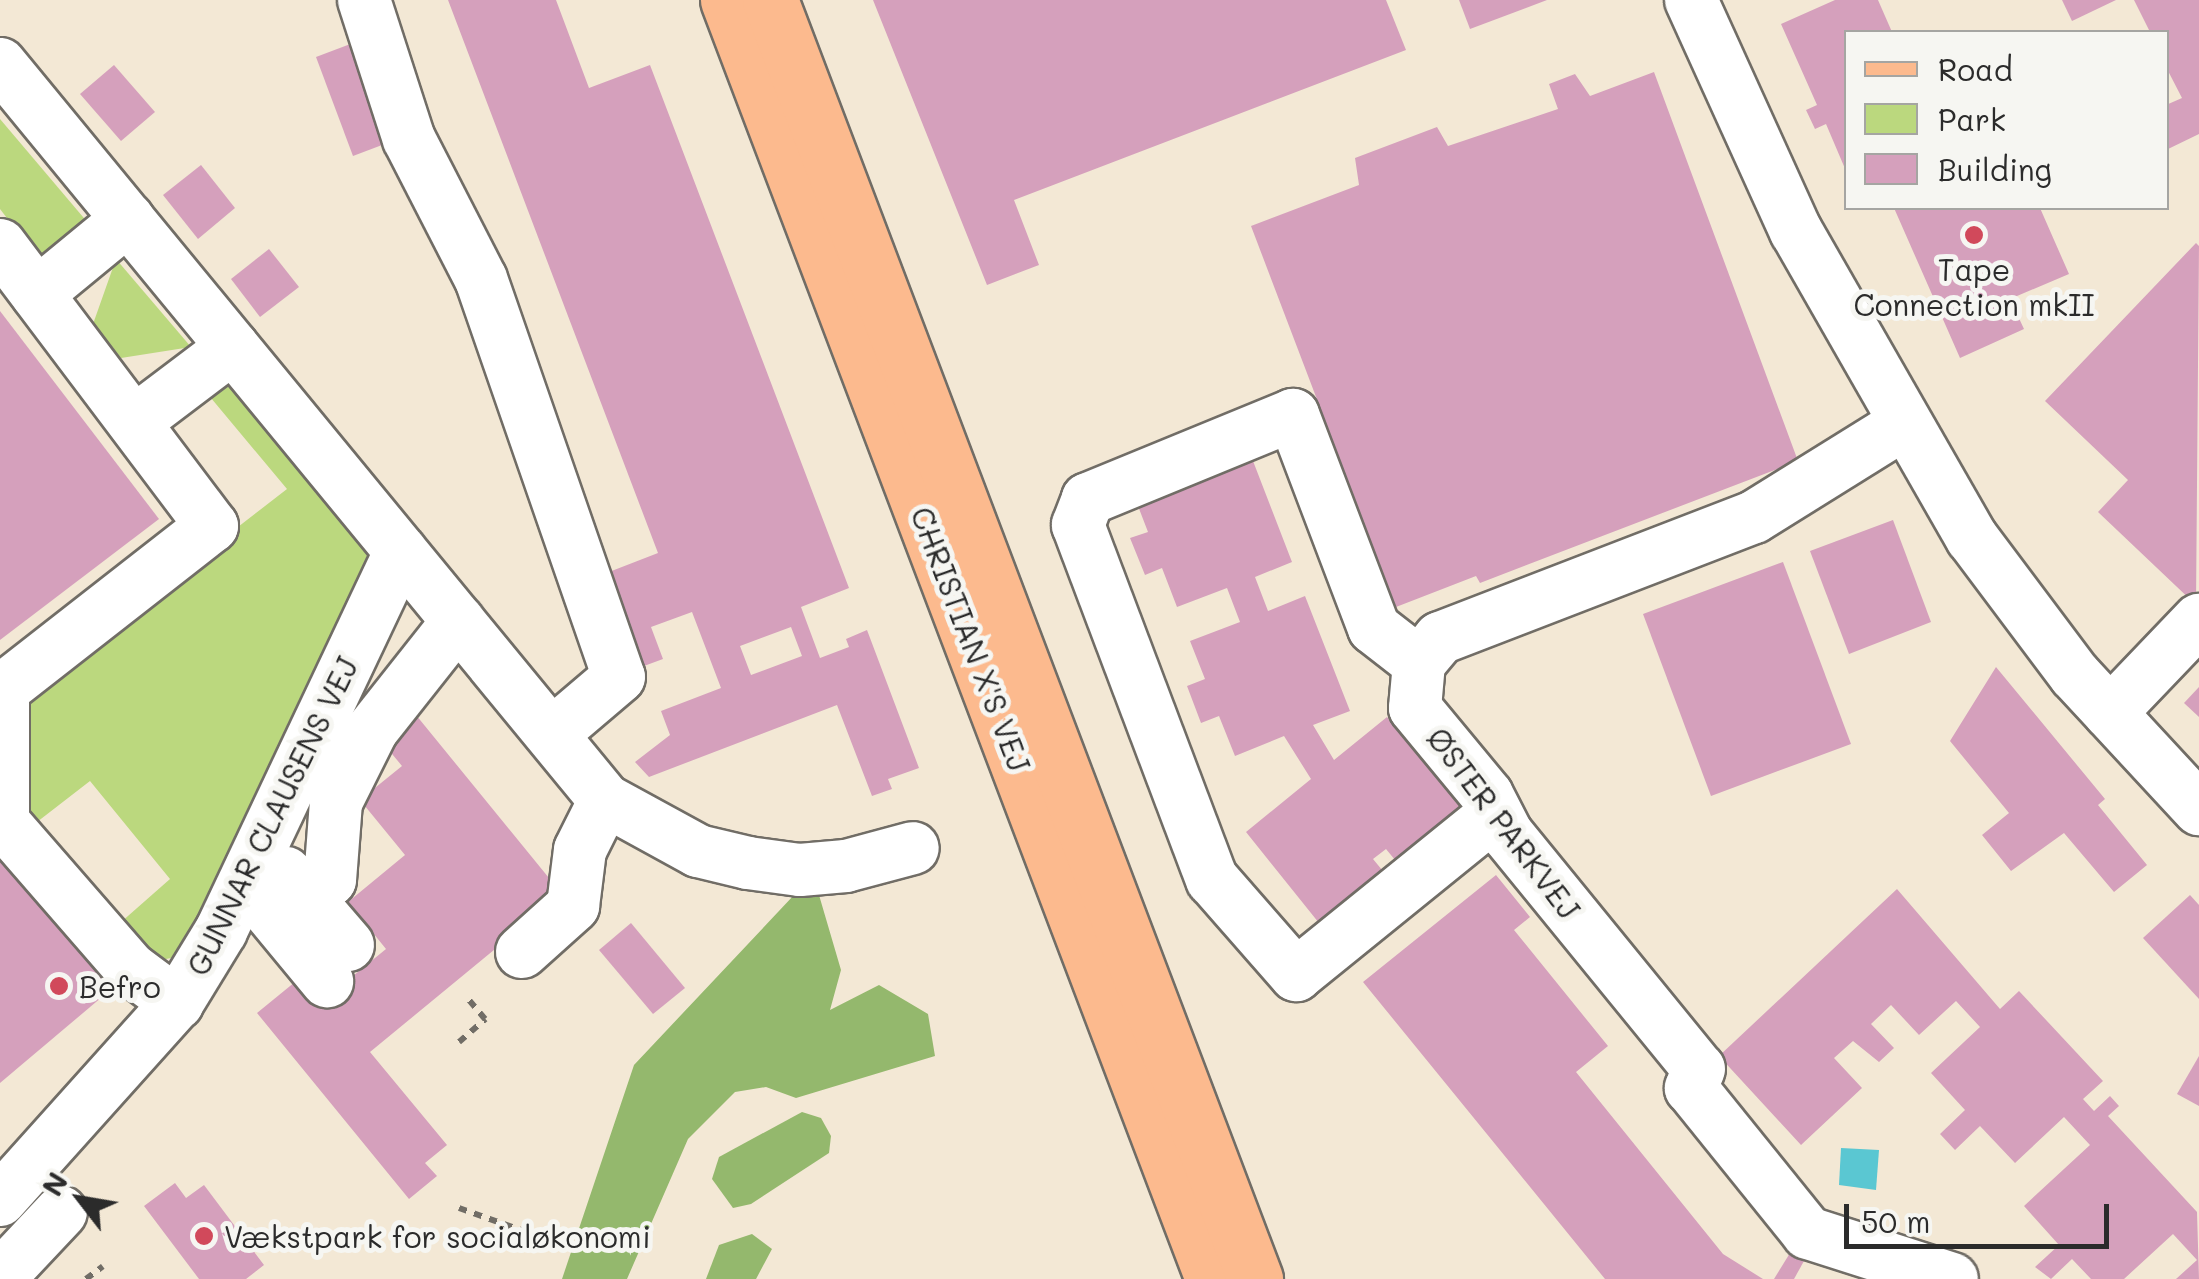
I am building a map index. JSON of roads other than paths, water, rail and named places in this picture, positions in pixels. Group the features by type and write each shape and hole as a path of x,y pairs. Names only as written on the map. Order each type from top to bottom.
{"main road":[{"name":"CHRISTIAN X'S VEJ","path":"728,0 1214,1279"},
{"name":"CHRISTIAN X'S VEJ","path":"770,0 1255,1279"}],"street":[{"path":"364,0 409,138 482,279 619,677 552,734"},
{"path":"1691,0 1796,231 1902,425 1972,538 2110,713 2199,809"},
{"path":"0,64 605,800 698,851 748,863 800,870 846,866 913,848"},
{"path":"37,294 128,220"},
{"path":"0,244 212,526 3,689 3,822 130,968 177,1004"},
{"path":"134,422 233,347"},
{"path":"1496,813 1296,976 1212,879 1078,525 1088,499 1293,415 1374,628 1419,663 1440,638 1754,518 1902,425"},
{"name":"GUNNAR CLAUSENS VEJ","path":"0,1200 177,1004 253,864 401,551"},
{"path":"308,898 330,880 336,802 372,730 458,620"},
{"path":"2110,713 2199,620"},
{"name":"ØSTER PARKVEJ","path":"1419,663 1416,708 1699,1069 1691,1088 1808,1233 1952,1279"},
{"path":"522,952 573,906 580,850 605,800"},
{"path":"253,864 308,898 338,963 253,864"},
{"path":"0,1277 61,1212"}],"water":[{"path":"1841,1148 1879,1150 1876,1190 1839,1185"}],"place":[{"name":"Tape Connection mkII","path":"1974,235"},
{"name":"Befro","path":"59,986"},
{"name":"Vækstpark for socialøkonomi","path":"204,1236"}]}
